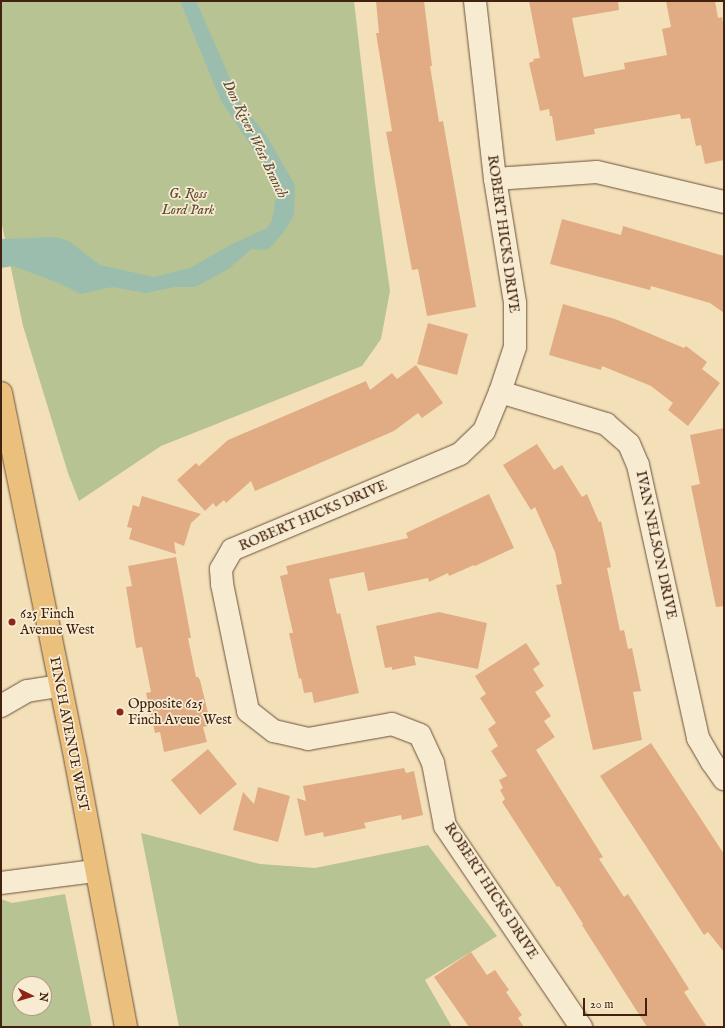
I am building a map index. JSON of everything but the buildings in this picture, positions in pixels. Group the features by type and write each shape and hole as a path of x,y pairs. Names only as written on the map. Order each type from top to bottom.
{"main road":[{"name":"FINCH AVENUE WEST","path":"1,394 59,686 76,762 95,871 126,1027"}],"street":[{"name":"ROBERT HICKS DRIVE","path":"475,1 495,179 515,302 515,347 500,392 484,432 460,454 232,550 221,569 222,584 248,711 274,731 308,739 392,724 420,735 432,763 445,826 581,1027"},
{"path":"495,179 597,172 724,202"},
{"name":"IVAN NELSON DRIVE","path":"500,392 606,424 629,444 638,465 698,738 724,779"},
{"path":"1,706 27,691 59,686"},
{"path":"1,883 95,871"}],"green space":[{"name":"G. Ross Lord Park","path":"1,1 354,1 375,183 390,291 381,339 362,366 161,446 79,501 68,473 23,326 1,220"},
{"path":"141,833 260,864 315,868 428,845 497,936 425,980 452,1027 179,1027"},
{"path":"65,894 92,1027 1,1027 1,899 12,903"}],"water":[{"name":"Don River West Branch","path":"180,1 196,1 241,103 268,138 295,185 294,215 286,229 271,247 265,250 252,249 227,270 195,287 175,287 146,293 112,287 81,294 59,283 13,266 1,268 1,239 57,237 70,242 100,265 154,277 190,268 232,244 267,228 272,220 276,197 263,164 221,101"}],"place":[{"name":"625 Finch Avenue West","path":"12,622"},
{"name":"Opposite 625 Finch Aveue West","path":"120,712"}]}
